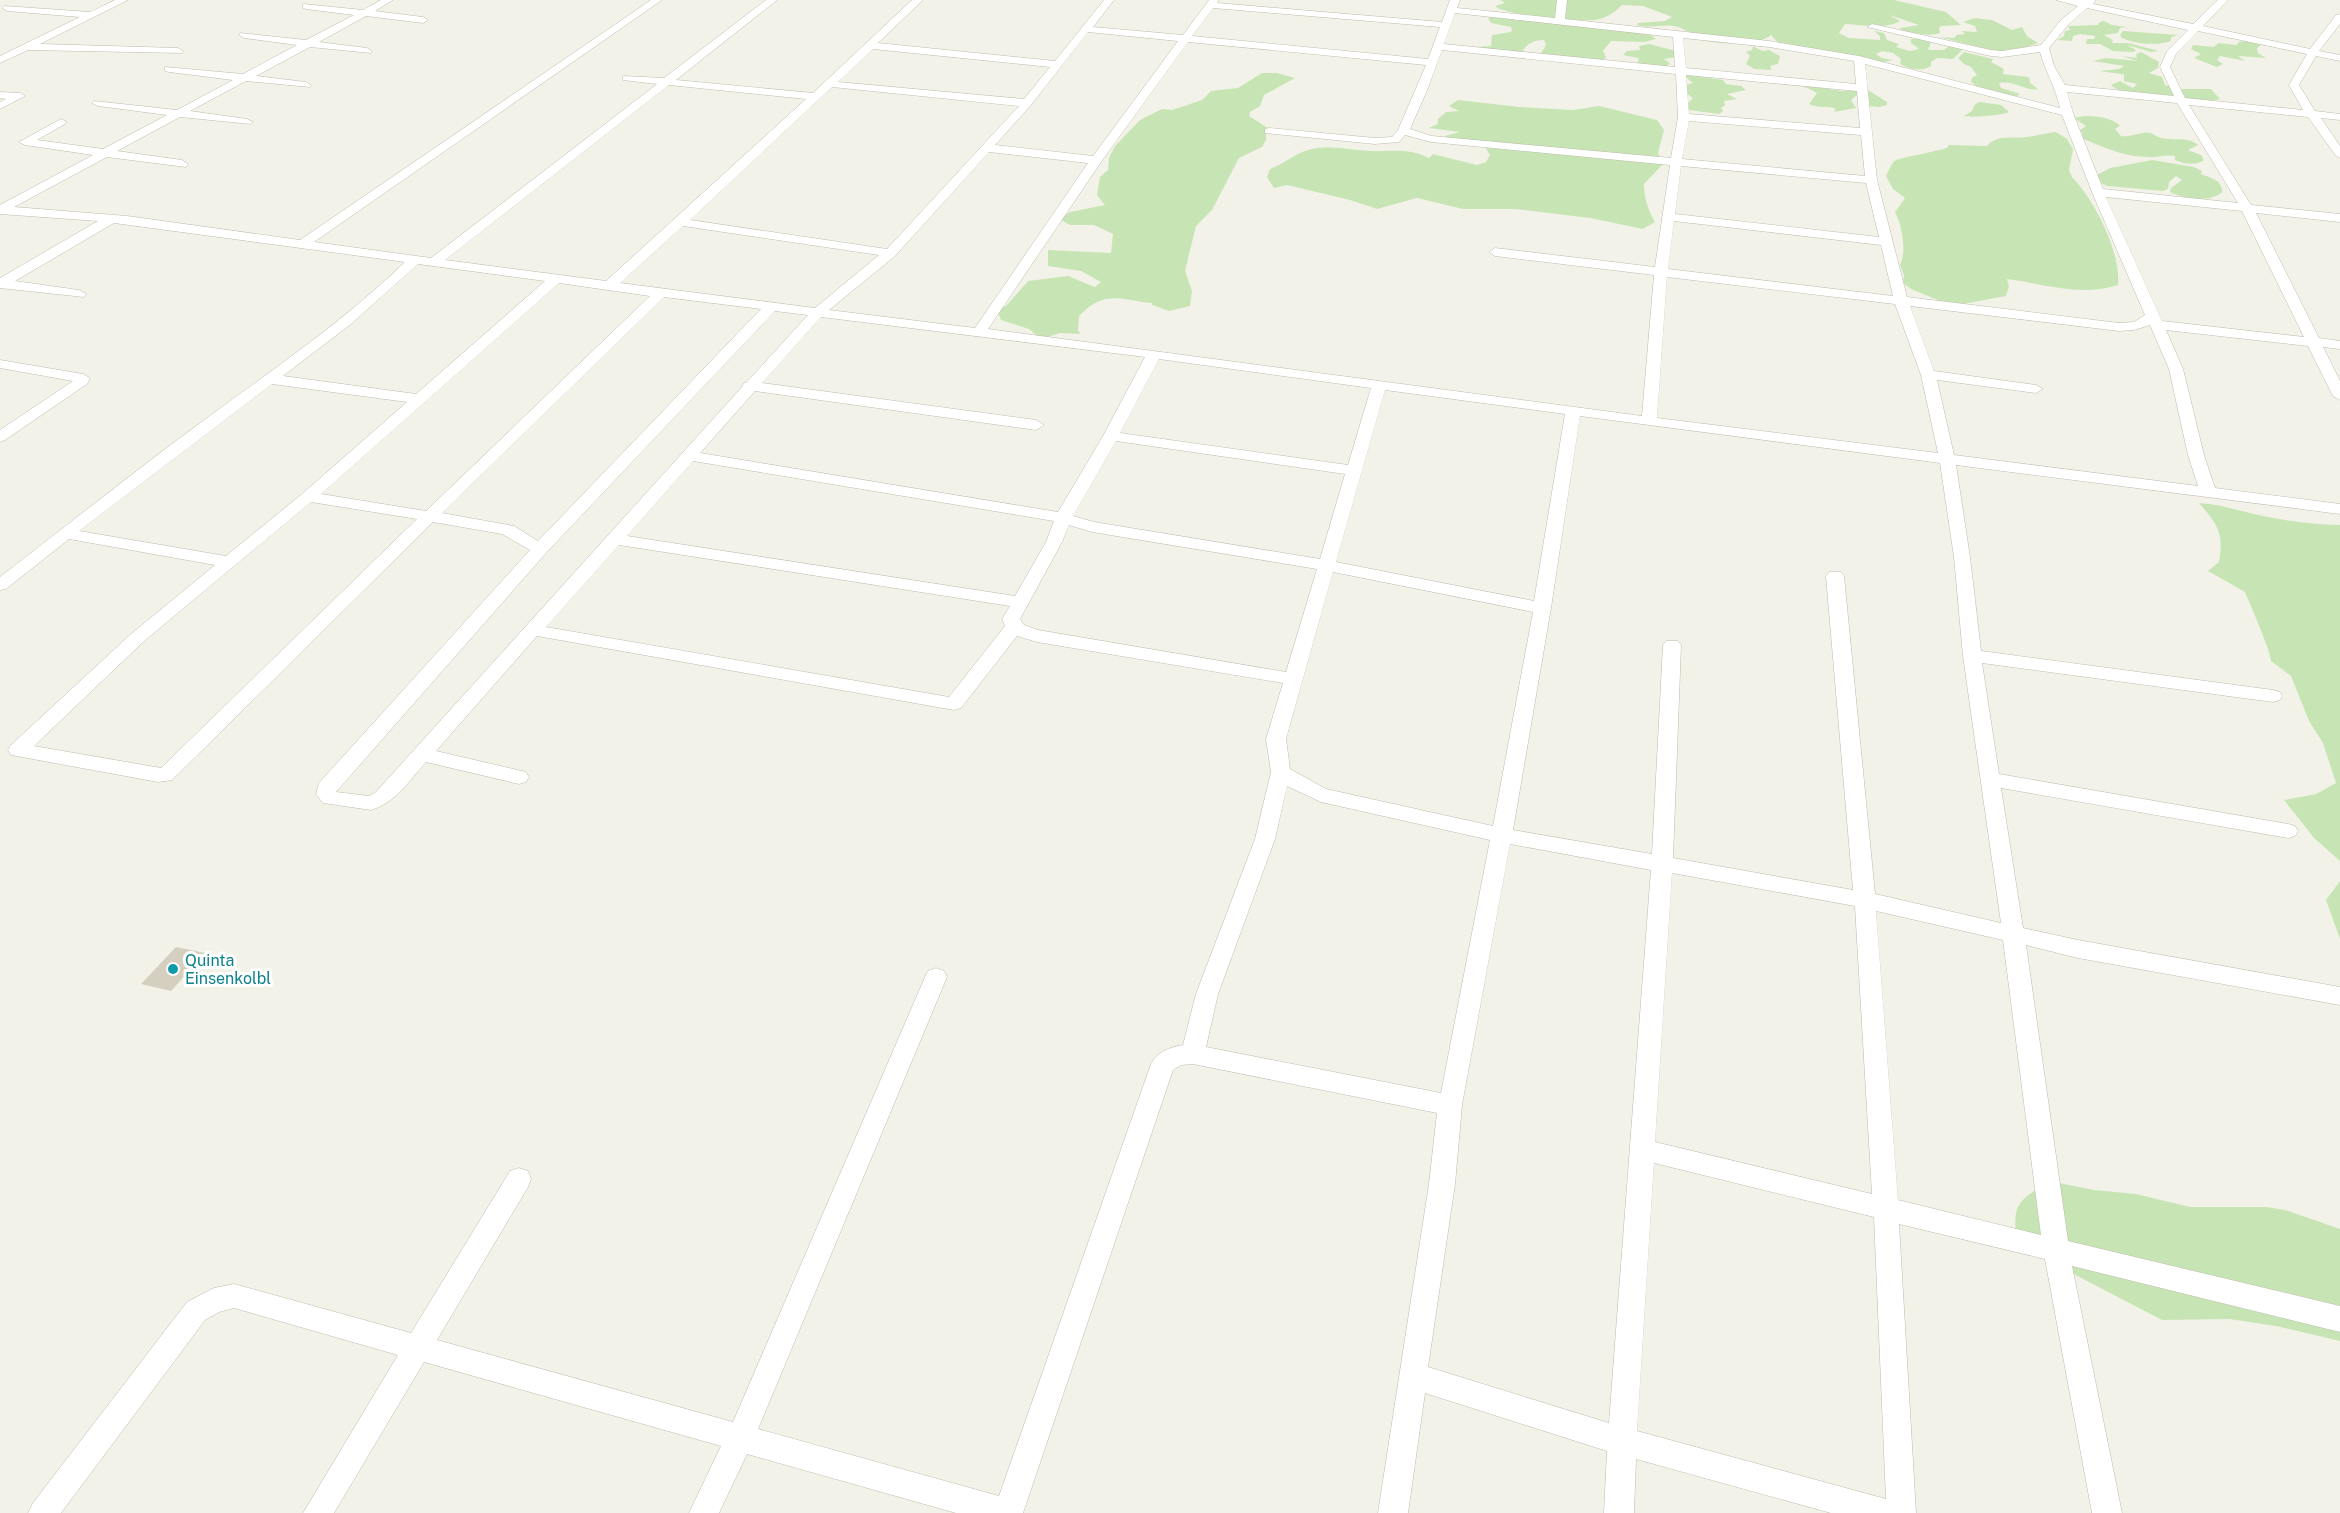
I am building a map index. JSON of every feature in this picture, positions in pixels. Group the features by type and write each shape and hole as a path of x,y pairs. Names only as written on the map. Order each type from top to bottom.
{"street":[{"path":"0,60 123,0"},
{"path":"0,210 388,0"},
{"path":"302,244 657,0"},
{"path":"434,262 772,0"},
{"path":"610,285 815,98 868,45 918,0"},
{"path":"772,306 540,549 326,788 326,794 330,798 378,801 818,312 890,254 1027,103 1109,0"},
{"path":"1560,21 1562,0"},
{"path":"2061,0 2088,3 2340,58"},
{"path":"2223,0 2171,53 2165,67 2182,102 2247,208 2340,396"},
{"path":"979,332 1096,160 1212,3 1447,25"},
{"path":"2039,64 2044,48 2055,32 2088,3"},
{"path":"1269,131 1386,142 1395,140 1403,131 1424,88 1454,5 1560,21 1769,44 1859,59 2067,113"},
{"path":"306,6 423,20"},
{"path":"7,8 90,15"},
{"path":"2340,17 2313,52 2294,84 2295,90 2340,154"},
{"path":"1872,27 2039,64 2061,88 2067,113 2098,192 2176,369 2196,455 2208,492"},
{"path":"1084,29 1432,62"},
{"path":"1649,422 1661,272 1684,117 1678,33"},
{"path":"244,35 367,51"},
{"path":"868,45 1056,64"},
{"path":"28,46 178,51"},
{"path":"1438,46 1508,55 1861,88"},
{"path":"2002,54 2044,48"},
{"path":"1859,59 1871,180 1901,301 1928,375 1947,460 1962,557 1972,656 2013,933 2056,1251 2107,1513"},
{"path":"168,69 306,85"},
{"path":"627,78 815,98"},
{"path":"830,84 1027,103"},
{"path":"2061,88 2340,117"},
{"path":"0,95 20,96 0,106"},
{"path":"98,104 247,122"},
{"path":"1684,117 1866,132"},
{"path":"61,122 25,142 182,164"},
{"path":"1403,131 1431,139 1871,180"},
{"path":"986,148 1096,160"},
{"path":"2098,192 2340,218"},
{"path":"0,210 111,219 661,293 1154,354 1649,422 2340,509"},
{"path":"1669,217 1885,242"},
{"path":"1,283 111,219"},
{"path":"679,222 826,242 890,254"},
{"path":"1495,252 2119,327 2138,326 2156,320 2340,345"},
{"path":"0,585 318,345 385,290 414,260"},
{"path":"557,278 308,496 137,638 18,750 165,775 661,293"},
{"path":"1,283 79,294"},
{"path":"1154,354 1111,436 1063,518 1054,542 1011,619 1014,627 1037,636 1294,678"},
{"path":"0,364 83,378 82,381 0,437"},
{"path":"1928,375 2036,389"},
{"path":"270,379 417,399"},
{"path":"1192,1054 1216,964 1265,839 1281,772 1276,739 1379,385"},
{"path":"749,386 1036,425"},
{"path":"1393,1513 1442,1184 1450,1106 1482,945 1542,608 1573,411"},
{"path":"1111,436 1354,471"},
{"path":"689,456 1063,518 1092,527 1326,566 1542,608"},
{"path":"308,496 431,515 508,530 540,549"},
{"path":"66,534 229,562"},
{"path":"614,539 1020,602"},
{"path":"1834,576 1865,900 1887,1210 1901,1513"},
{"path":"533,630 954,704 1014,627"},
{"path":"1619,1513 1662,864 1672,645"},
{"path":"1972,656 2273,696"},
{"path":"421,754 519,777"},
{"path":"1281,772 1298,784 1321,795 1501,835 1865,900 2078,949 2340,996"},
{"path":"1990,779 2288,831"},
{"path":"704,1513 740,1438 936,977"},
{"path":"43,1513 195,1311 214,1301 234,1296 1008,1513 1163,1064 1176,1056 1192,1054 1450,1106"},
{"path":"1643,1150 2340,1319"},
{"path":"318,1513 519,1179"},
{"path":"1414,1376 1622,1441 1884,1513"}],"green space":[{"path":"1500,0 1894,0 1946,12 1961,25 1941,26 1940,33 1921,34 1903,31 1900,28 1919,25 1889,15 1900,21 1882,26 1845,24 1839,33 1849,38 1880,40 1880,36 1874,31 1884,33 1887,40 1899,44 1896,47 1910,51 1919,49 1911,43 1911,39 1922,39 1931,43 1928,49 1930,50 1944,50 1949,46 1963,49 1953,59 1937,58 1931,62 1931,66 1924,69 1903,66 1900,64 1901,59 1893,53 1882,51 1876,54 1893,60 1869,65 1857,64 1856,61 1779,44 1771,35 1765,39 1748,43 1718,43 1699,39 1678,27 1637,25 1638,23 1665,21 1672,17 1643,6 1622,5 1613,13 1602,18 1574,20 1512,12 1495,6 1505,3"},
{"path":"1507,16 1517,21 1522,19 1650,34 1656,39 1644,42 1611,41 1603,51 1606,57 1603,60 1542,56 1541,53 1546,45 1544,40 1531,43 1522,52 1478,50 1476,47 1491,46 1492,35 1512,30 1511,27 1491,23 1488,18"},
{"path":"1974,18 1992,20 2012,30 2022,27 2027,36 2038,43 2021,49 1999,52 1939,37 1955,38 1956,35 1965,34 1962,31 1977,32 1975,26 1963,22"},
{"path":"2104,21 2112,25 2127,27 2120,28 2118,33 2104,35 2113,40 2112,43 2128,43 2159,51 2151,52 2127,45 2136,50 2134,52 2113,51 2100,44 2086,44 2087,39 2094,39 2095,36 2080,34 2073,36 2072,41 2057,40 2064,36 2065,31 2070,30 2068,26 2098,25"},
{"path":"2123,31 2178,35 2171,37 2171,41 2165,43 2146,44 2122,38 2120,35"},
{"path":"2247,41 2261,45 2257,48 2258,53 2266,58 2238,56 2245,61 2220,56 2217,60 2223,64 2217,67 2194,58 2201,54 2191,49 2193,45 2214,47 2218,43 2237,45 2238,42"},
{"path":"1649,44 1676,51 1678,57 1664,59 1670,63 1666,67 1636,64 1638,58 1623,55 1627,51 1640,50 1639,46"},
{"path":"1753,46 1762,51 1769,50 1780,56 1778,64 1770,66 1772,70 1754,69 1746,64 1750,56 1746,52 1752,50"},
{"path":"1964,52 1993,59 1991,62 2004,69 2003,74 2028,77 2030,83 2038,89 1999,83 2001,88 2020,94 2017,96 1999,94 1981,88 1971,82 1972,78 1977,75 1971,67 1958,58"},
{"path":"2141,52 2159,62 2158,68 2149,73 2162,77 2165,85 2180,89 2211,89 2220,99 2180,100 2118,90 2111,85 2120,81 2133,88 2137,84 2124,81 2124,75 2099,71 2119,69 2124,66 2093,61 2106,58 2138,61 2121,56 2137,58 2136,54"},
{"path":"1262,73 1277,73 1295,78 1264,95 1260,106 1250,112 1249,116 1268,128 1266,140 1262,147 1239,158 1212,210 1196,226 1185,271 1192,291 1190,306 1169,311 1152,305 1152,303 1105,299 1097,302 1079,316 1078,331 1081,334 1060,333 1041,339 1029,329 1001,320 997,310 1006,306 1028,281 1068,276 1095,287 1101,282 1081,271 1048,266 1048,250 1111,253 1113,234 1094,225 1070,225 1059,219 1070,212 1105,205 1097,195 1100,177 1108,170 1109,158 1115,146 1140,120 1162,109 1172,110 1202,100 1211,91 1238,88"},
{"path":"1682,74 1723,80 1726,84 1741,86 1746,90 1727,94 1737,99 1724,101 1725,105 1721,108 1723,111 1719,114 1689,110 1687,104 1693,98 1683,91 1682,86 1693,83"},
{"path":"1801,85 1842,91 1868,90 1887,102 1887,105 1867,106 1861,96 1857,95 1851,100 1856,108 1834,112 1836,109 1809,104 1817,93"},
{"path":"1458,100 1573,110 1599,106 1657,120 1664,130 1658,153 1662,165 1644,184 1647,203 1655,222 1643,229 1590,218 1516,209 1463,209 1417,198 1377,209 1287,185 1274,188 1267,177 1270,169 1308,150 1323,147 1406,151 1429,158 1433,154 1477,165 1486,162 1490,155 1485,147 1449,141 1445,136 1460,132 1429,128 1438,124 1438,119 1446,112 1459,111 1449,106"},
{"path":"1980,102 2001,105 2009,112 1987,116 1964,116"},
{"path":"2084,116 2113,121 2120,126 2115,129 2121,136 2148,133 2166,139 2194,142 2198,145 2188,150 2201,155 2204,160 2194,164 2175,160 2175,156 2139,157 2106,148 2083,139 2082,132 2079,131 2086,126 2074,118"},
{"path":"2056,132 2067,139 2073,149 2069,170 2105,228 2115,258 2118,285 2077,290 2007,279 2009,287 2006,296 1952,306 1911,289 1903,283 1904,275 1900,265 1903,238 1895,212 1905,198 1893,189 1886,176 1894,161 1947,148 1949,145 1987,146 2000,138"},
{"path":"2152,160 2194,167 2202,171 2201,174 2218,182 2222,192 2204,199 2189,198 2170,192 2171,188 2182,180 2176,176 2169,182 2168,189 2163,191 2107,186 2099,182 2097,175 2110,168"},
{"path":"2199,503 2304,523 2340,525 2340,861 2314,838 2284,800 2316,794 2336,783 2323,743 2309,721 2291,676 2271,661 2245,592 2208,571 2219,562 2220,536 2211,517"},
{"path":"2340,881 2340,939 2326,900"},
{"path":"2049,1181 2094,1190 2136,1194 2190,1207 2266,1207 2285,1210 2340,1229 2340,1341 2276,1326 2229,1319 2162,1320 2016,1244 2015,1220 2019,1206 2029,1195"}],"building":[{"name":"Quinta Einsenkolbl","path":"176,947 205,953 171,991 141,984"}],"place":[{"name":"Quinta Einsenkolbl","path":"173,969"}]}
